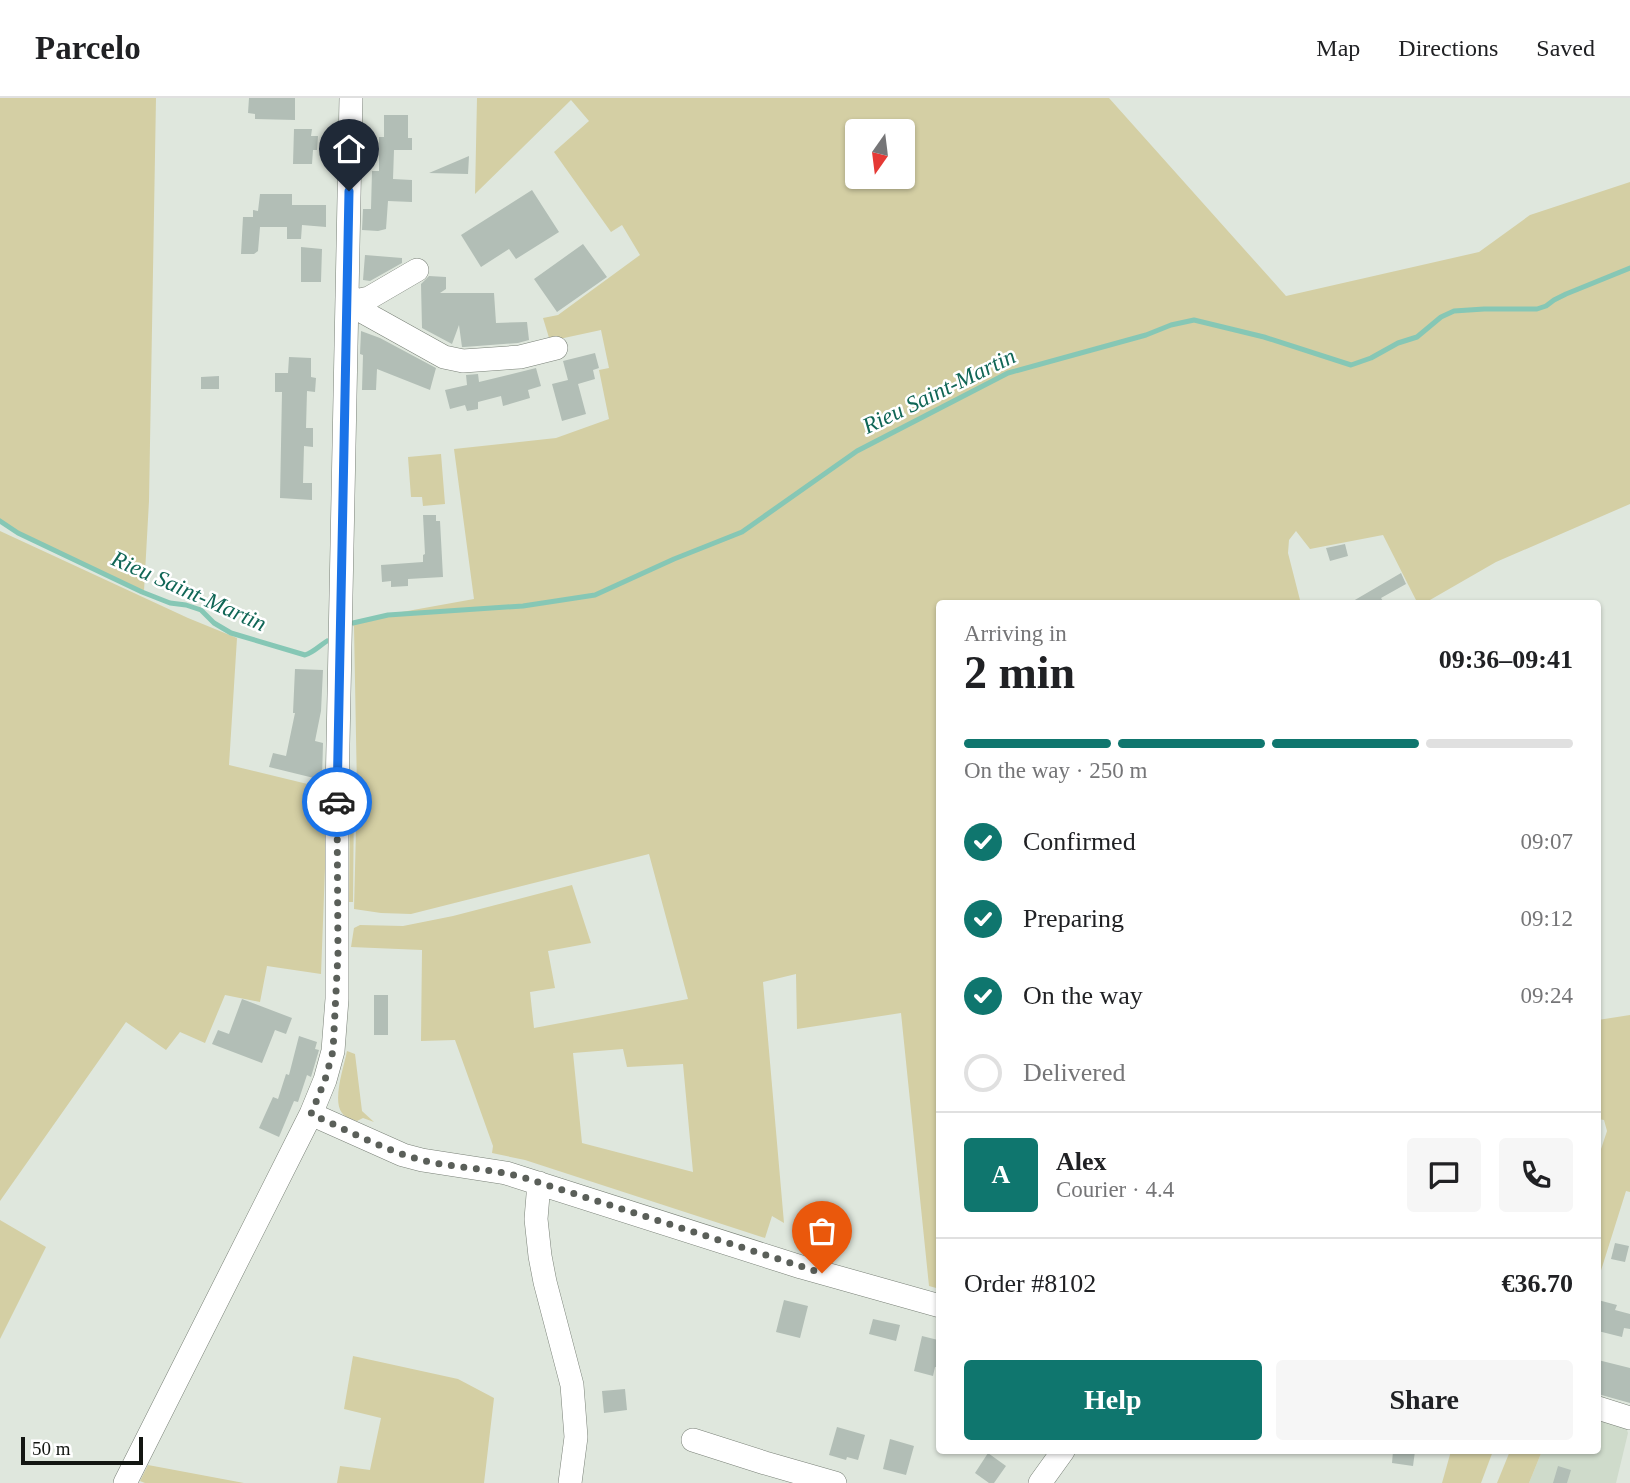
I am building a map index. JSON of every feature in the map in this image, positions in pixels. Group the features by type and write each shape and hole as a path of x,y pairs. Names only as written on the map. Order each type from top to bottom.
{"street":[{"path":"125,1483 311,1114 333,1051 338,953 338,753 351,98"},
{"path":"347,303 369,298 417,270"},
{"path":"347,303 444,357 463,361 520,357 556,348"},
{"path":"311,1114 413,1157 506,1173 539,1182 801,1267 936,1305"},
{"path":"539,1182 536,1219 540,1256 572,1385 576,1437 570,1483"},
{"path":"1601,1409 1630,1418"},
{"path":"693,1440 762,1473 835,1483"},
{"path":"1040,1483 1061,1454"}],"shaded area":[{"path":"0,98 156,98 149,501 144,591 18,533 0,521"},
{"path":"477,98 1109,98 1286,296 1479,252 1530,215 1630,182 1630,504 1496,562 1430,600 1416,600 1383,535 1310,549 1296,531 1289,540 1288,553 1300,600 936,600 936,1288 929,1286 901,1013 797,1029 796,974 763,982 784,1223 772,1216 765,1238 525,1160 492,1153 493,1146 455,1040 421,1041 422,950 351,947 354,928 360,925 403,926 572,885 591,943 548,951 555,988 530,992 534,1028 688,999 649,854 411,914 354,909 357,790 352,621 474,599 454,449 556,438 609,419 599,370 609,368 601,330 550,341 543,318 558,315 640,255 622,225 611,232 554,152 589,121 571,100 475,194","holes":["623,1049 627,1067 683,1064 693,1172 582,1143 573,1053"]},
{"path":"441,454 445,504 423,506 422,497 411,497 408,457"},
{"path":"0,531 237,638 229,765 328,789 321,974 267,966 260,1002 225,995 205,1043 180,1032 166,1050 126,1022 0,1201"},
{"path":"350,793 354,793 353,902 349,902"},
{"path":"1630,1015 1630,1192 1626,1191 1601,1270 1601,1149 1607,1131 1604,1120 1601,1120 1601,1020"},
{"path":"347,1051 355,1054 362,1111 374,1122 363,1118 357,1121 349,1118 339,1107 338,1092"},
{"path":"0,1220 46,1247 0,1339"},
{"path":"353,1356 458,1379 494,1398 484,1483 337,1483 340,1466 370,1470 381,1418 344,1409"},
{"path":"1601,1415 1626,1427 1628,1433 1616,1483 1529,1483 1541,1454 1601,1454"},
{"path":"1450,1454 1492,1454 1481,1483 1442,1483"},
{"path":"1509,1454 1541,1454 1529,1483 1497,1483"},
{"path":"148,1465 244,1483 145,1483 140,1481"}],"building":[{"path":"249,98 295,98 295,120 255,119 255,114 248,113"},
{"path":"384,115 408,115 408,138 412,138 412,150 394,150 393,179 412,180 412,202 388,201 386,229 362,230 363,209 371,209 372,171 379,171 379,137 384,137"},
{"path":"294,129 312,129 311,136 318,136 312,164 293,164"},
{"path":"469,156 468,174 429,173"},
{"path":"532,190 559,232 516,259 509,249 481,267 461,235"},
{"path":"260,194 292,194 292,205 326,205 326,227 302,225 301,239 287,239 287,227 260,227 258,251 254,254 241,254 243,217 253,217 253,210 258,211"},
{"path":"583,244 607,277 557,312 534,279"},
{"path":"301,247 322,249 321,282 301,282"},
{"path":"365,255 402,258 402,263 370,281 363,280"},
{"path":"429,276 446,277 446,289 440,293 494,293 496,323 527,322 529,340 462,347 459,325 452,344 422,328 421,284"},
{"path":"361,331 380,338 436,368 430,390 377,369 376,390 362,390"},
{"path":"595,353 599,368 593,370 595,379 578,384 586,414 562,421 552,384 568,380 563,361"},
{"path":"289,357 311,358 311,377 316,378 315,392 307,391 306,428 313,428 313,447 304,446 303,483 312,483 312,500 280,498 282,392 275,392 275,373 288,373"},
{"path":"536,368 541,386 528,390 530,398 503,406 501,396 478,402 478,409 467,411 465,405 450,409 445,390 467,385 466,375 478,374 479,382"},
{"path":"219,376 219,389 201,389 201,377"},
{"path":"423,515 436,515 436,521 440,521 443,577 408,579 408,586 391,587 391,581 382,582 381,565 423,562"},
{"path":"1345,544 1348,556 1330,561 1326,548"},
{"path":"1401,573 1406,584 1381,598 1382,600 1355,600"},
{"path":"295,669 323,670 321,711 315,741 323,743 322,780 269,767 273,753 286,756 295,713"},
{"path":"374,995 388,995 388,1035 374,1035"},
{"path":"242,999 292,1018 286,1034 275,1030 262,1063 212,1044 218,1030 229,1034"},
{"path":"299,1036 317,1042 315,1049 319,1050 311,1077 307,1075 298,1102 294,1101 279,1137 259,1128 273,1097 278,1099 286,1074 289,1075"},
{"path":"1615,1243 1629,1246 1625,1262 1611,1259"},
{"path":"784,1300 808,1306 800,1338 776,1332"},
{"path":"1601,1301 1617,1305 1615,1310 1630,1314 1630,1329 1624,1328 1622,1337 1601,1332"},
{"path":"873,1319 900,1325 896,1341 869,1334"},
{"path":"922,1336 936,1340 936,1367 933,1376 914,1371"},
{"path":"1601,1361 1630,1368 1630,1403 1601,1395"},
{"path":"625,1389 627,1410 604,1413 602,1391"},
{"path":"837,1427 865,1435 858,1460 829,1455"},
{"path":"890,1439 914,1446 906,1475 883,1469"},
{"path":"987,1454 1006,1466 994,1483 989,1483 975,1473"},
{"path":"1393,1454 1415,1454 1413,1466 1392,1463"},
{"path":"1558,1466 1571,1470 1567,1483 1553,1483"}],"waterway":[{"name":"Rieu Saint-Martin","path":"353,623 388,615 523,606 595,595 742,532 857,451 1008,373 1146,335 1171,325 1194,320 1264,337 1351,365 1417,337 1441,317 1454,311 1537,309 1630,268"},
{"name":"Rieu Saint-Martin","path":"0,521 18,533 142,592 170,603 201,610 214,623 231,633 305,655 327,641"}],"way so far":[{"path":"337,802 338,953 333,1051 311,1114 422,1160 522,1177 822,1273"}],"route":[{"path":"337,802 349,191"}]}
